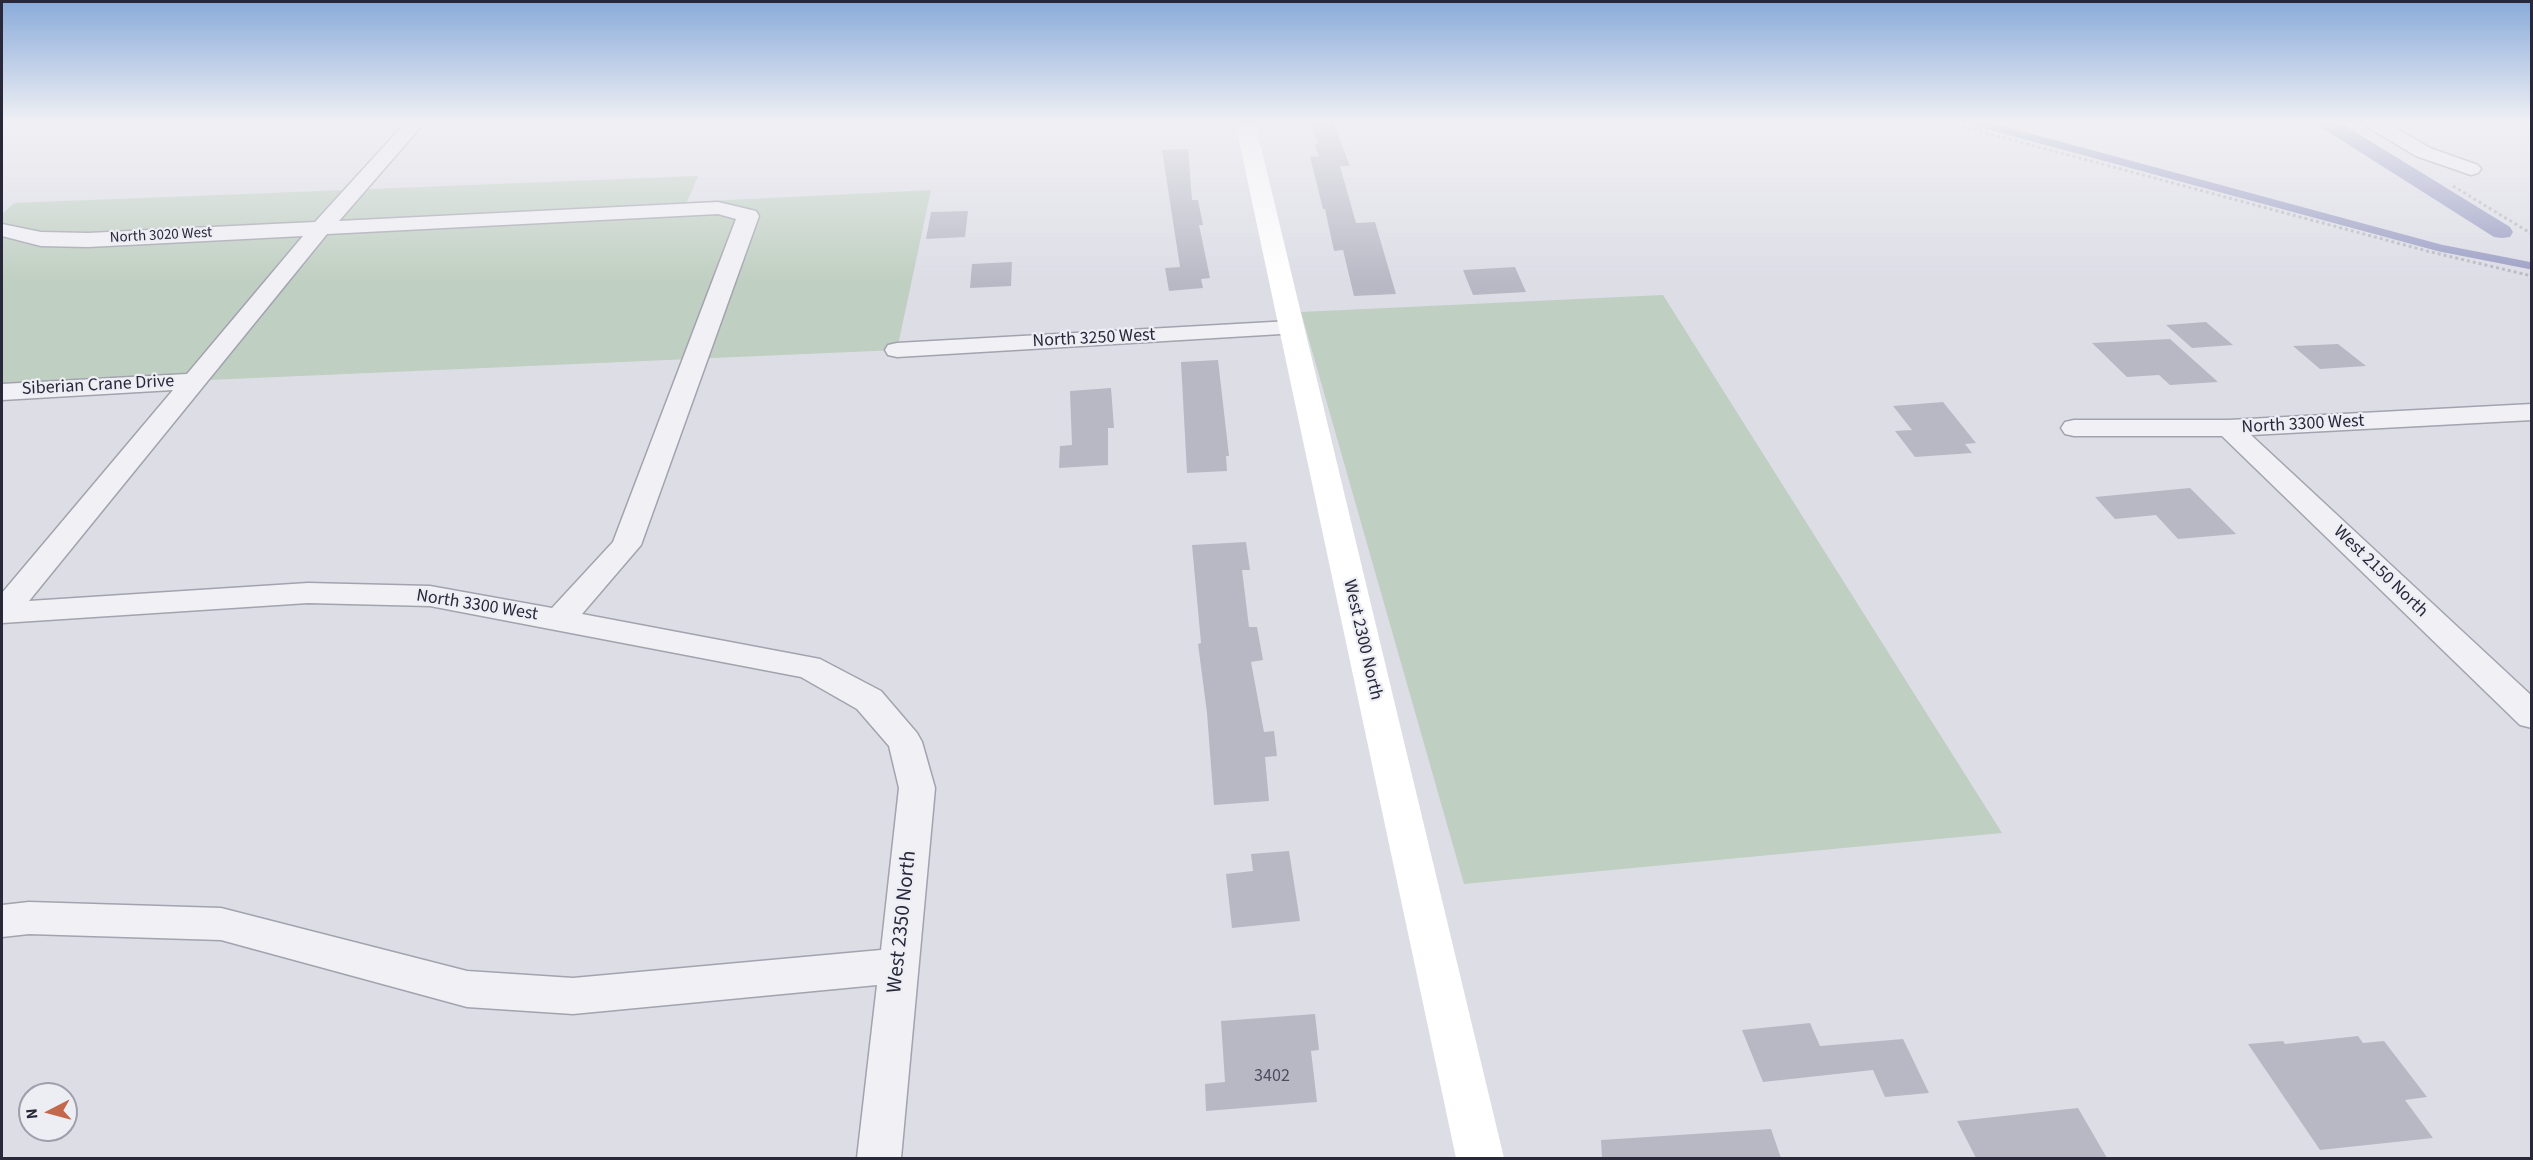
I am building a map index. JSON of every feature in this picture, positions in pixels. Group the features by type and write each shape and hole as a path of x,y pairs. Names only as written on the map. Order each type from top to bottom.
{"street":[{"path":"2,613 322,227 368,176"},
{"name":"West 2300 North","path":"1257,176 1480,1158"},
{"name":"North 3020 West","path":"2,230 41,239 88,240 718,208 748,216 626,545 559,620"},
{"name":"North 3250 West","path":"897,350 1290,328"},
{"name":"Siberian Crane Drive","path":"2,392 194,381"},
{"name":"North 3300 West","path":"2074,428 2229,428 2532,412"},
{"name":"West 2150 North","path":"2229,428 2532,716"},
{"name":"North 3300 West","path":"2,613 308,593 430,596 809,667 869,700"},
{"name":"West 2350 North","path":"869,700 905,742 917,788 879,1158"},
{"path":"2,921 29,918 221,924 467,989 573,996 899,966"}],"path":[{"path":"2147,176 2431,252 2532,276"}],"green space":[{"path":"695,176 698,176 687,202 931,190 897,350 2,389 2,214 14,203"},
{"path":"1663,295 2002,833 1464,884 1301,312"}],"building":[{"path":"1166,176 1190,176 1192,200 1198,200 1203,225 1199,225 1210,278 1201,279 1203,288 1169,291 1165,268 1180,267"},
{"path":"1315,176 1343,176 1356,223 1375,222 1396,294 1354,296 1343,250 1334,251 1325,209 1323,209"},
{"path":"968,211 965,237 926,239 931,212"},
{"path":"1012,262 1011,286 970,288 972,264"},
{"path":"1515,267 1526,292 1473,295 1463,270"},
{"path":"2206,322 2233,345 2192,348 2166,325"},
{"path":"2170,339 2218,382 2170,385 2159,375 2127,377 2092,343"},
{"path":"2338,344 2366,366 2320,369 2293,346"},
{"path":"1218,360 1229,456 1226,456 1227,471 1187,473 1181,362"},
{"path":"1111,388 1114,428 1108,428 1108,465 1059,468 1060,446 1072,445 1070,391"},
{"path":"1943,402 1976,443 1965,444 1972,453 1915,457 1895,431 1912,430 1893,406"},
{"path":"2190,488 2236,534 2178,539 2156,515 2115,519 2095,497"},
{"path":"1246,542 1250,570 1242,570 1249,627 1257,627 1263,660 1251,662 1264,732 1274,731 1277,756 1265,757 1269,801 1214,805 1207,713 1198,644 1201,643 1192,545"},
{"path":"1289,851 1300,921 1232,928 1226,874 1253,871 1251,854"},
{"path":"1315,1014 1319,1050 1311,1051 1317,1102 1206,1111 1205,1084 1225,1082 1221,1021"},
{"path":"1810,1023 1820,1046 1903,1039 1929,1093 1885,1097 1873,1070 1763,1082 1742,1030"},
{"path":"2358,1036 2363,1043 2384,1041 2427,1097 2405,1100 2433,1138 2320,1150 2248,1044 2283,1041 2285,1044"},
{"path":"2078,1108 2107,1158 1976,1158 1957,1121"},
{"path":"1771,1129 1781,1158 1602,1158 1601,1140"}],"waterway":[{"path":"2174,176 2440,248 2532,266"},
{"path":"2413,176 2502,232"}]}
